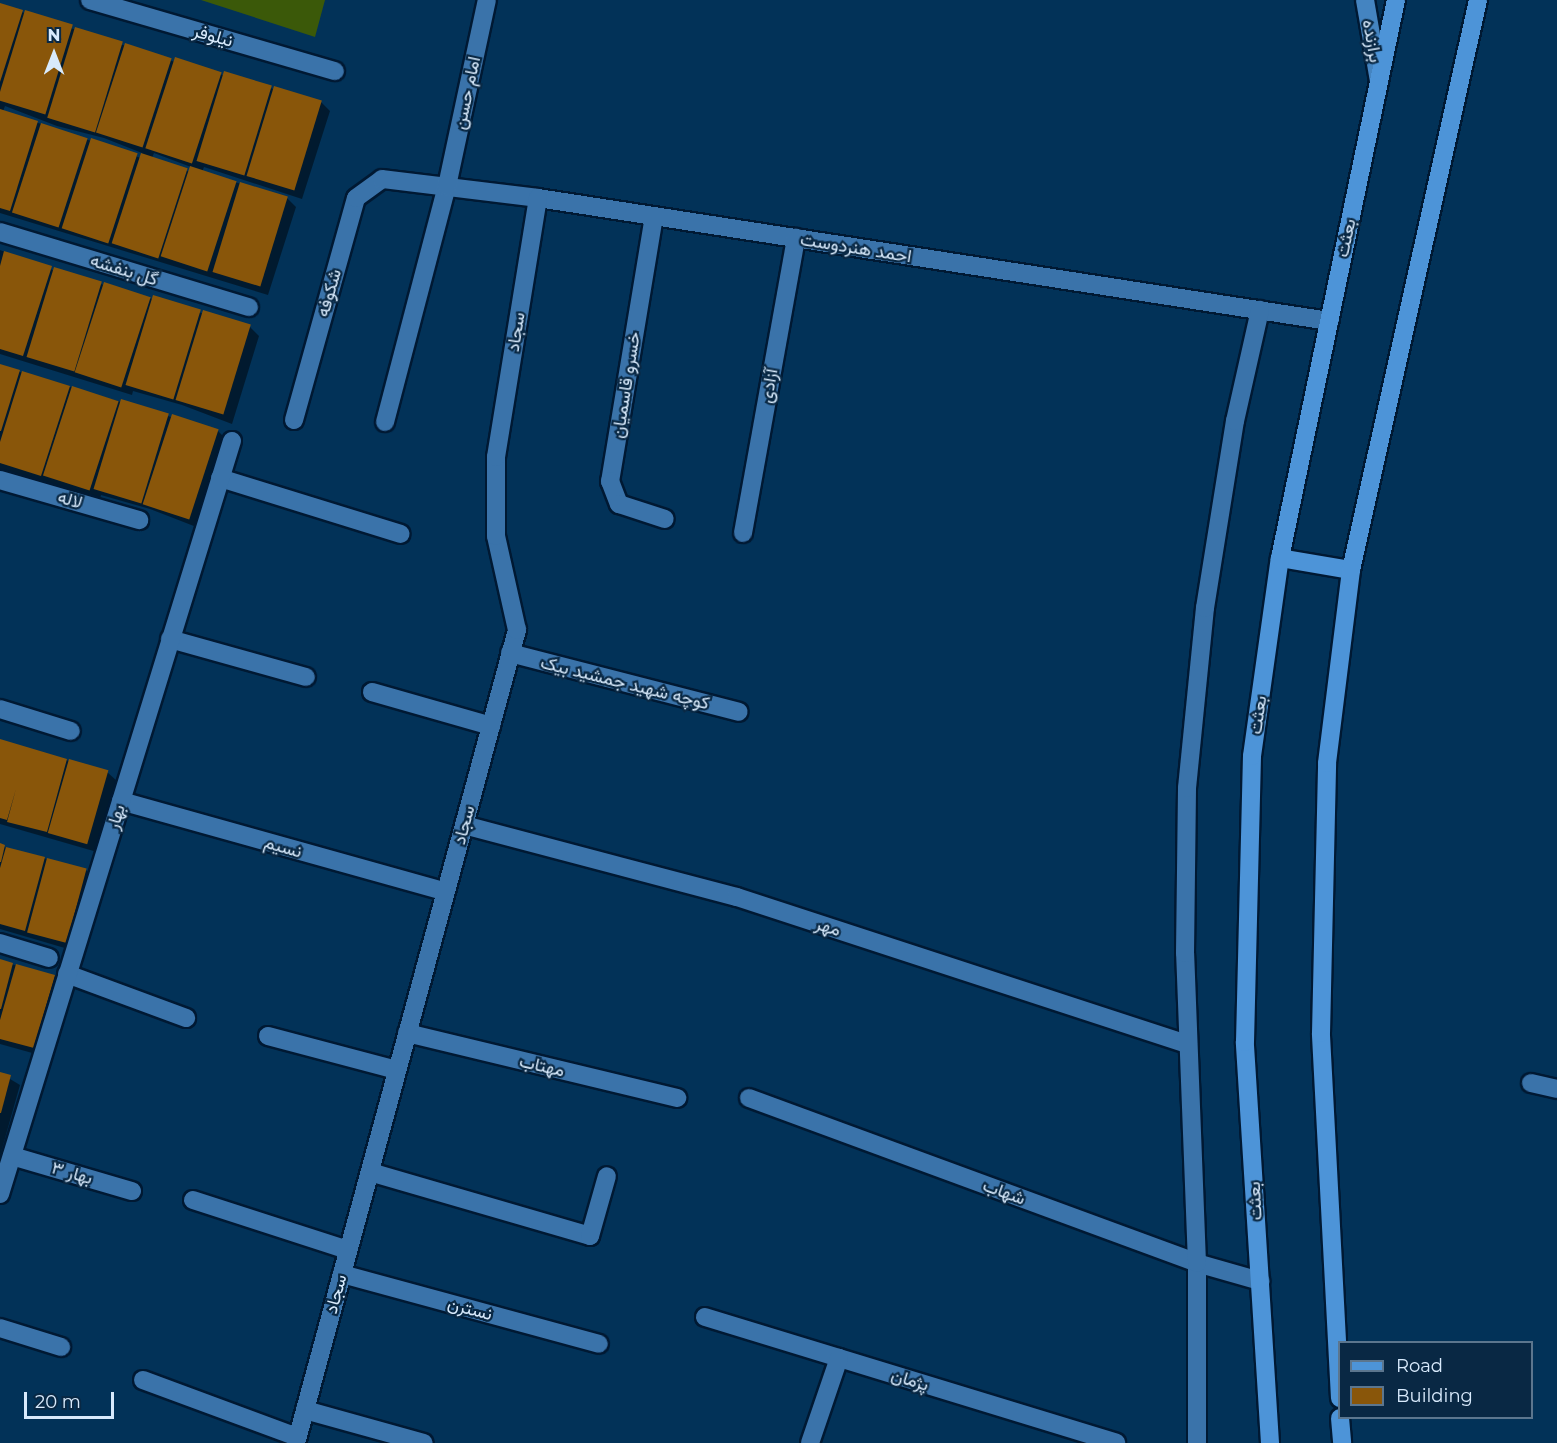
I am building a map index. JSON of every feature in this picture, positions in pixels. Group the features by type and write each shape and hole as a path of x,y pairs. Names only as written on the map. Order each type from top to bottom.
{"main road":[{"name":"برازنده","path":"1365,0 1379,81"},
{"name":"بعثت","path":"1270,1443 1245,1042 1252,756 1280,558 1396,0"},
{"path":"1338,1358 1321,1021 1327,763 1351,570 1478,0"},
{"path":"1280,558 1351,570"},
{"path":"1341,1419 1342,1443"}],"street":[{"name":"نیلوفر","path":"90,0 335,71"},
{"name":"امام حسن","path":"385,422 447,186 487,0"},
{"name":"احمد هنردوست","path":"382,179 538,198 1329,321"},
{"name":"شکوفه","path":"294,420 356,198 382,179"},
{"name":"سجاد","path":"297,1440 517,630 496,536 496,457 538,198"},
{"name":"خسرو قاسمیان","path":"654,216 610,481 619,504 665,519"},
{"name":"گل بنفشه","path":"0,232 249,307"},
{"name":"آزادی","path":"743,533 796,238"},
{"path":"1197,1443 1197,1263 1185,953 1188,776 1205,608 1235,421 1260,310"},
{"name":"بهار","path":"0,1194 232,441"},
{"path":"220,478 401,534"},
{"name":"لاله","path":"0,480 139,520"},
{"path":"170,639 306,677"},
{"name":"کوچه شهید جمشید بیک","path":"510,653 739,712"},
{"path":"372,692 491,726"},
{"path":"0,709 71,731"},
{"name":"نسیم","path":"121,801 446,892"},
{"name":"مهر","path":"464,825 737,897 1188,1044"},
{"path":"0,943 49,958"},
{"path":"67,974 186,1018"},
{"name":"مهتاب","path":"407,1034 677,1098"},
{"path":"268,1036 397,1070"},
{"path":"1531,1083 1557,1089"},
{"name":"شهاب","path":"749,1098 1197,1263 1260,1281"},
{"name":"بهار ۳","path":"12,1156 132,1191"},
{"path":"370,1172 590,1236 607,1176"},
{"path":"193,1200 348,1250"},
{"name":"نسترن","path":"342,1274 599,1344"},
{"name":"پژمان","path":"705,1317 1116,1443"},
{"path":"0,1328 61,1347"},
{"path":"810,1443 839,1358"},
{"path":"143,1380 297,1440"},
{"path":"305,1410 424,1443"}],"green space":[{"path":"201,0 325,0 315,37"}],"building":[{"path":"0,3 23,10 0,82"},
{"path":"25,10 73,25 45,115 0,101 0,92"},
{"path":"75,27 123,42 95,132 47,118"},
{"path":"125,43 172,58 143,148 96,132"},
{"path":"175,57 222,72 192,163 145,148"},
{"path":"224,71 272,86 244,176 197,161"},
{"path":"274,86 322,101 294,191 247,176"},
{"path":"0,109 38,121 10,211 0,208"},
{"path":"41,123 88,138 59,228 12,212"},
{"path":"91,138 138,153 108,243 62,228"},
{"path":"141,153 188,168 158,258 112,243"},
{"path":"190,166 237,181 207,271 161,256"},
{"path":"240,182 288,197 260,287 213,272"},
{"path":"4,251 52,266 23,356 0,349 0,266"},
{"path":"54,267 102,282 74,372 27,357"},
{"path":"104,282 151,297 121,387 75,372"},
{"path":"153,295 201,310 173,400 126,385"},
{"path":"203,310 251,325 223,415 176,400"},
{"path":"0,364 20,370 1,431 0,431"},
{"path":"22,371 70,386 41,476 0,463 0,442"},
{"path":"72,386 119,401 90,491 43,475"},
{"path":"121,399 169,414 141,504 94,489"},
{"path":"172,414 219,429 189,519 143,504"},
{"path":"0,739 67,759 47,832 7,822 16,789 7,820 0,818"},
{"path":"69,759 108,770 87,844 48,833"},
{"path":"0,843 5,845 1,862 0,862"},
{"path":"6,847 45,857 25,931 0,924 0,868"},
{"path":"47,858 87,869 67,943 27,932"},
{"path":"0,959 13,963 1,1009 0,1009"},
{"path":"16,964 55,975 34,1048 0,1039 0,1020"},
{"path":"0,1072 11,1075 1,1113 0,1113"}]}
